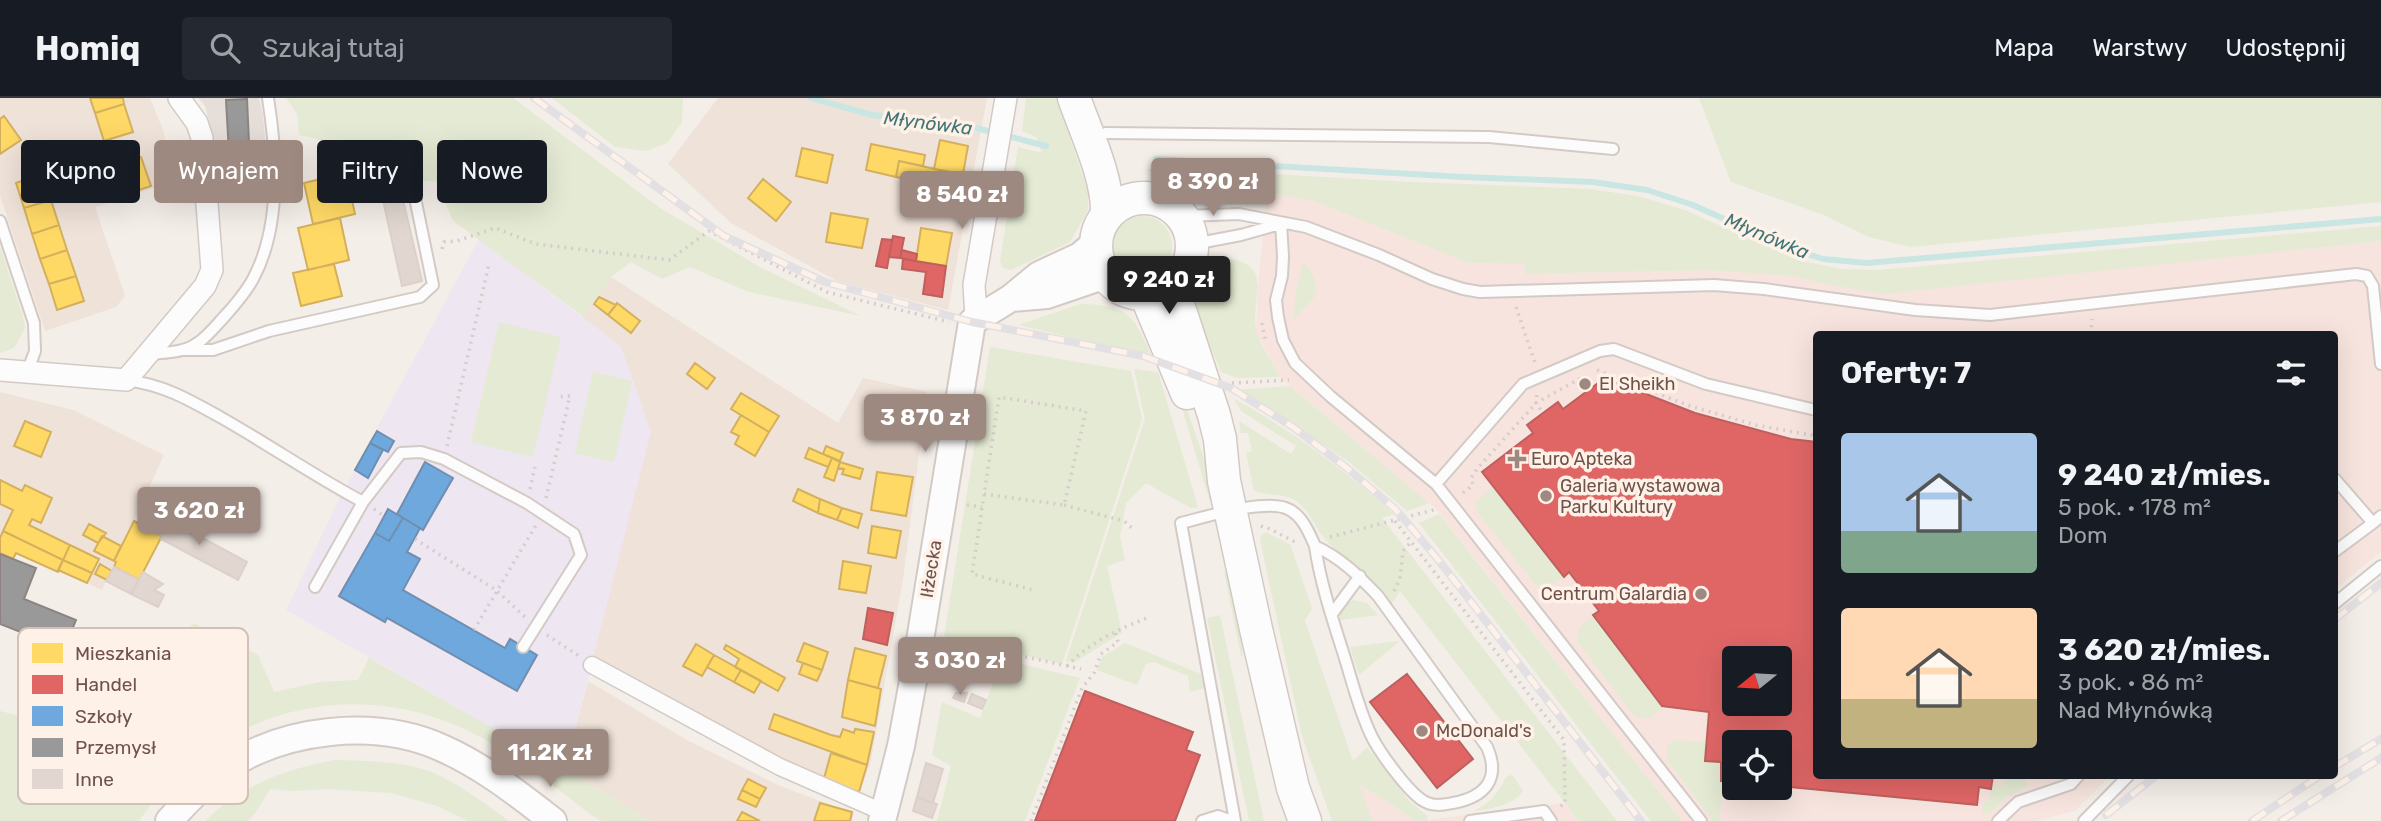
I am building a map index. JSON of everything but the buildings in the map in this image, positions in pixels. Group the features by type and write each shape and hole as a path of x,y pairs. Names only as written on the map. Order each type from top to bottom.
{"main road":[{"path":"1074,98 1104,189 1107,213"},
{"path":"1094,98 1129,187 1140,198"},
{"path":"1175,285 1146,295 1116,286 1106,277 1099,266 1094,244 1098,229 1107,213 1120,204 1140,198 1151,199 1184,216 1190,231 1192,248 1189,264 1175,285 1175,295 1220,439 1286,758 1305,821"},
{"path":"1146,295 1184,383 1205,442 1236,506"}],"street":[{"path":"0,370 126,380 205,286 212,270 202,138 197,123 179,98"},
{"name":"Iłżecka","path":"883,817 901,746 916,665 970,327 963,320 974,285 1004,107"},
{"path":"963,320 1011,298 1038,275 1080,256 1094,244"},
{"path":"1011,298 1048,295 1106,277"},
{"path":"592,665 780,767 883,817"},
{"path":"248,755 283,741 312,735 374,731 419,740 461,757 518,794 553,821"},
{"path":"169,821 186,804"}],"lane":[{"path":"184,350 205,338 229,311 253,279 266,244 273,203 275,160 268,98"},
{"path":"1107,133 1489,137 1613,149"},
{"path":"149,355 184,350 213,350 269,331 420,297 433,285 416,203"},
{"path":"1184,216 1239,214 1306,227 1432,279 1480,292 1714,285 1764,289 1915,310 1990,314 2356,274 2367,275 2373,286 2381,364"},
{"path":"0,221 34,323 35,351 27,373"},
{"path":"1192,248 1204,242 1281,223"},
{"path":"1281,223 1282,276 1276,300 1283,340 1295,363 1330,397 1436,484 1701,821"},
{"path":"1436,484 1523,384 1600,351 1614,349 1706,384 1813,410"},
{"path":"126,380 171,390 256,437 363,502"},
{"path":"315,587 363,502 401,453 421,452 444,459 527,503 574,534 581,555 523,647"},
{"path":"2338,482 2377,519 2338,549"},
{"path":"1202,821 1218,816 1233,821 1181,523 1236,506 1281,505 1293,511 1304,523 1314,544 1318,568 1372,737 1402,779 1419,798 1438,805 1476,796 1487,787 1493,771 1492,758 1487,747 1360,576 1314,544"},
{"path":"2338,601 2381,566"},
{"path":"1332,614 1360,576"},
{"path":"1998,821 2018,802 2071,784 2075,779"},
{"path":"2084,821 2125,779"},
{"path":"1469,821 1512,818 1544,811 1551,821"}],"path":[{"path":"433,285 444,242 457,241 495,228 536,244 669,260 709,231 827,292 963,320"},
{"path":"444,459 489,264"},
{"path":"1514,302 1536,365"},
{"path":"1596,370 1690,406 1756,425 1813,435"},
{"path":"1462,494 1473,485 1471,478 1477,469 1536,403 1584,376"},
{"path":"1220,384 1289,380"},
{"path":"1538,386 1536,403 1543,413"},
{"path":"1033,590 972,574 999,397 1086,411 1064,505"},
{"path":"984,494 1064,505 1124,521 1135,531"},
{"path":"959,504 982,507"},
{"path":"1236,506 1262,526 1296,542"},
{"path":"1314,544 1434,508 1443,510"},
{"path":"1395,521 1564,740 1564,803"},
{"path":"415,539 496,590 536,627 592,665"},
{"path":"1385,607 1400,579 1403,551 1411,542"},
{"path":"1067,666 1083,651 1124,626 1147,618"},
{"path":"1031,821 1082,688 1094,673 1101,654 1118,642 1115,632"},
{"path":"938,638 1081,669"}],"shaded area":[{"path":"0,98 150,98 165,140 154,140 154,188 140,192 140,140 21,140 21,203 107,203 95,207 125,296 116,307 45,331 0,196"},
{"path":"198,98 259,98 265,140 211,140 205,106"},
{"path":"718,98 987,98 948,310 837,281 731,223 668,164"},
{"path":"1267,193 1311,200 1469,263 1524,264 1525,274 1710,270 1794,275 1820,283 1883,293 2381,241 2381,552 2338,587 2338,331 1813,331 1813,779 2107,779 2075,811 2035,821 1682,821 1435,508 1280,377 1256,332"},
{"path":"479,239 621,346 651,432 565,769 286,610 343,491"},
{"path":"611,277 838,423 863,378 927,392 903,579 871,761 859,793 781,760 594,659 583,316"},
{"path":"0,392 73,410 164,455 102,590 0,547"},
{"path":"588,681 687,740 778,785 854,814 852,821 650,821 565,769"},
{"path":"1357,783 1416,821 1372,821"},
{"path":"1565,803 1579,821 1417,821"}],"green space":[{"path":"286,98 513,98 660,208 760,267 861,316 749,292 690,267 662,279 631,262 611,277 583,316 453,221 445,203 547,203 547,140 437,140 437,183 436,181 423,181 423,140 322,140 299,135 297,114"},
{"path":"552,98 683,98 682,122 667,143 646,151 615,147"},
{"path":"1026,98 1057,98 1088,192 1088,210 1070,242 1011,270 1003,268 1000,261 1018,147 1042,153 1036,137 1022,131"},
{"path":"1699,98 2381,98 2381,202 1910,247 1869,237 1824,215 1731,182"},
{"path":"1160,167 1390,181 1589,189 1638,196 1685,210 1797,260 1841,269 1877,270 2381,226 2381,241 1883,294 1794,276 1710,270 1525,274 1524,264 1469,263 1311,200 1267,193 1190,193 1147,170"},
{"path":"1142,216 1159,221 1167,229 1172,246 1167,263 1159,271 1142,276 1125,271 1117,263 1112,246 1117,229 1125,221"},
{"path":"0,246 25,328 14,348 0,353"},
{"path":"1225,258 1241,262 1251,268 1256,276 1257,332 1280,377 1237,378 1221,372 1202,325 1197,295 1201,281 1210,268"},
{"path":"1303,263 1314,277 1316,295 1293,320 1296,291"},
{"path":"1080,304 1109,307 1127,315 1134,321 1152,356 1018,325"},
{"path":"499,322 561,337 533,457 471,442"},
{"path":"990,347 1131,371 1142,419 1062,664 944,637"},
{"path":"1134,369 1158,372 1198,507 1191,508 1146,483 1126,503 1120,537 1125,560 1107,566 1122,633 1073,663 1066,661 1145,419"},
{"path":"1171,371 1207,467 1214,491 1210,502"},
{"path":"593,372 632,381 614,462 575,453"},
{"path":"1290,386 1429,503 1407,511 1349,462 1237,390"},
{"path":"1233,398 1317,452 1394,514 1382,518 1617,821 1579,821 1400,591 1390,606 1366,575 1327,541 1300,505 1286,496 1254,490 1246,453 1252,451 1248,433 1241,433 1239,421 1291,454 1296,446 1241,411"},
{"path":"1492,487 1564,577 1547,586 1535,584 1478,513 1475,503"},
{"path":"1439,514 1682,821 1651,821 1419,523"},
{"path":"1265,532 1290,544 1312,608 1305,621 1353,761 1367,747 1410,802 1428,816 1427,820 1416,821 1359,784 1372,821 1332,821 1302,736 1262,549 1260,537"},
{"path":"1232,569 1238,593 1243,656 1224,572"},
{"path":"1354,600 1367,603 1378,615 1340,620 1343,608"},
{"path":"1220,615 1264,821 1249,821 1207,618"},
{"path":"1593,615 1663,707 1648,719 1635,717 1577,641 1579,628"},
{"path":"194,623 204,628 189,628"},
{"path":"1399,641 1394,646 1359,675 1350,647"},
{"path":"1125,643 1201,674 1205,688 1190,692 1188,676 1154,662 1146,664 1137,685 1097,670 1102,657"},
{"path":"248,650 258,655 274,692 320,682 358,680 369,658 565,769 650,821 602,821 489,742 442,720 394,708 345,705 298,711 248,728"},
{"path":"991,657 1080,678 1025,821 937,821 951,766 932,755 942,702 980,718 992,686"},
{"path":"0,711 18,716 18,804 153,804 139,821 0,821"},
{"path":"1674,740 1707,742 1706,761 1721,762 1722,797 1719,821 1713,821 1667,760 1667,746"},
{"path":"335,760 395,763 418,768 460,787 509,821 468,821 437,806 391,793 270,789 248,821 205,821 225,804 248,804 249,788 299,768"},
{"path":"1510,775 1523,791 1518,796 1500,806 1473,811 1489,801"},
{"path":"2005,779 2025,779 2028,786 2007,797 1989,814 1983,813 1983,802 1989,801 1990,785 2004,785"}],"waterway":[{"name":"Młynówka","path":"811,98 872,115 957,123 1046,146"},
{"name":"Młynówka","path":"1156,159 1593,182 1647,190 1693,205 1791,249 1823,259 1867,263 2381,219"}],"railway":[{"path":"534,98 724,236 825,282 972,322 1143,356 1231,388 1293,427 1347,468 1404,519 1641,821"},
{"path":"2338,617 2381,583"},
{"path":"2338,765 2381,739"},
{"path":"2281,821 2381,758"},
{"path":"2106,815 2152,779"},
{"path":"2252,821 2315,779"}],"place":[{"name":"El Sheikh","path":"1585,384"},
{"name":"Euro Apteka","path":"1517,459"},
{"name":"Galeria wystawowa Parku Kultury","path":"1546,496"},
{"name":"Centrum Galardia","path":"1701,594"},
{"name":"McDonald's","path":"1422,731"}]}
